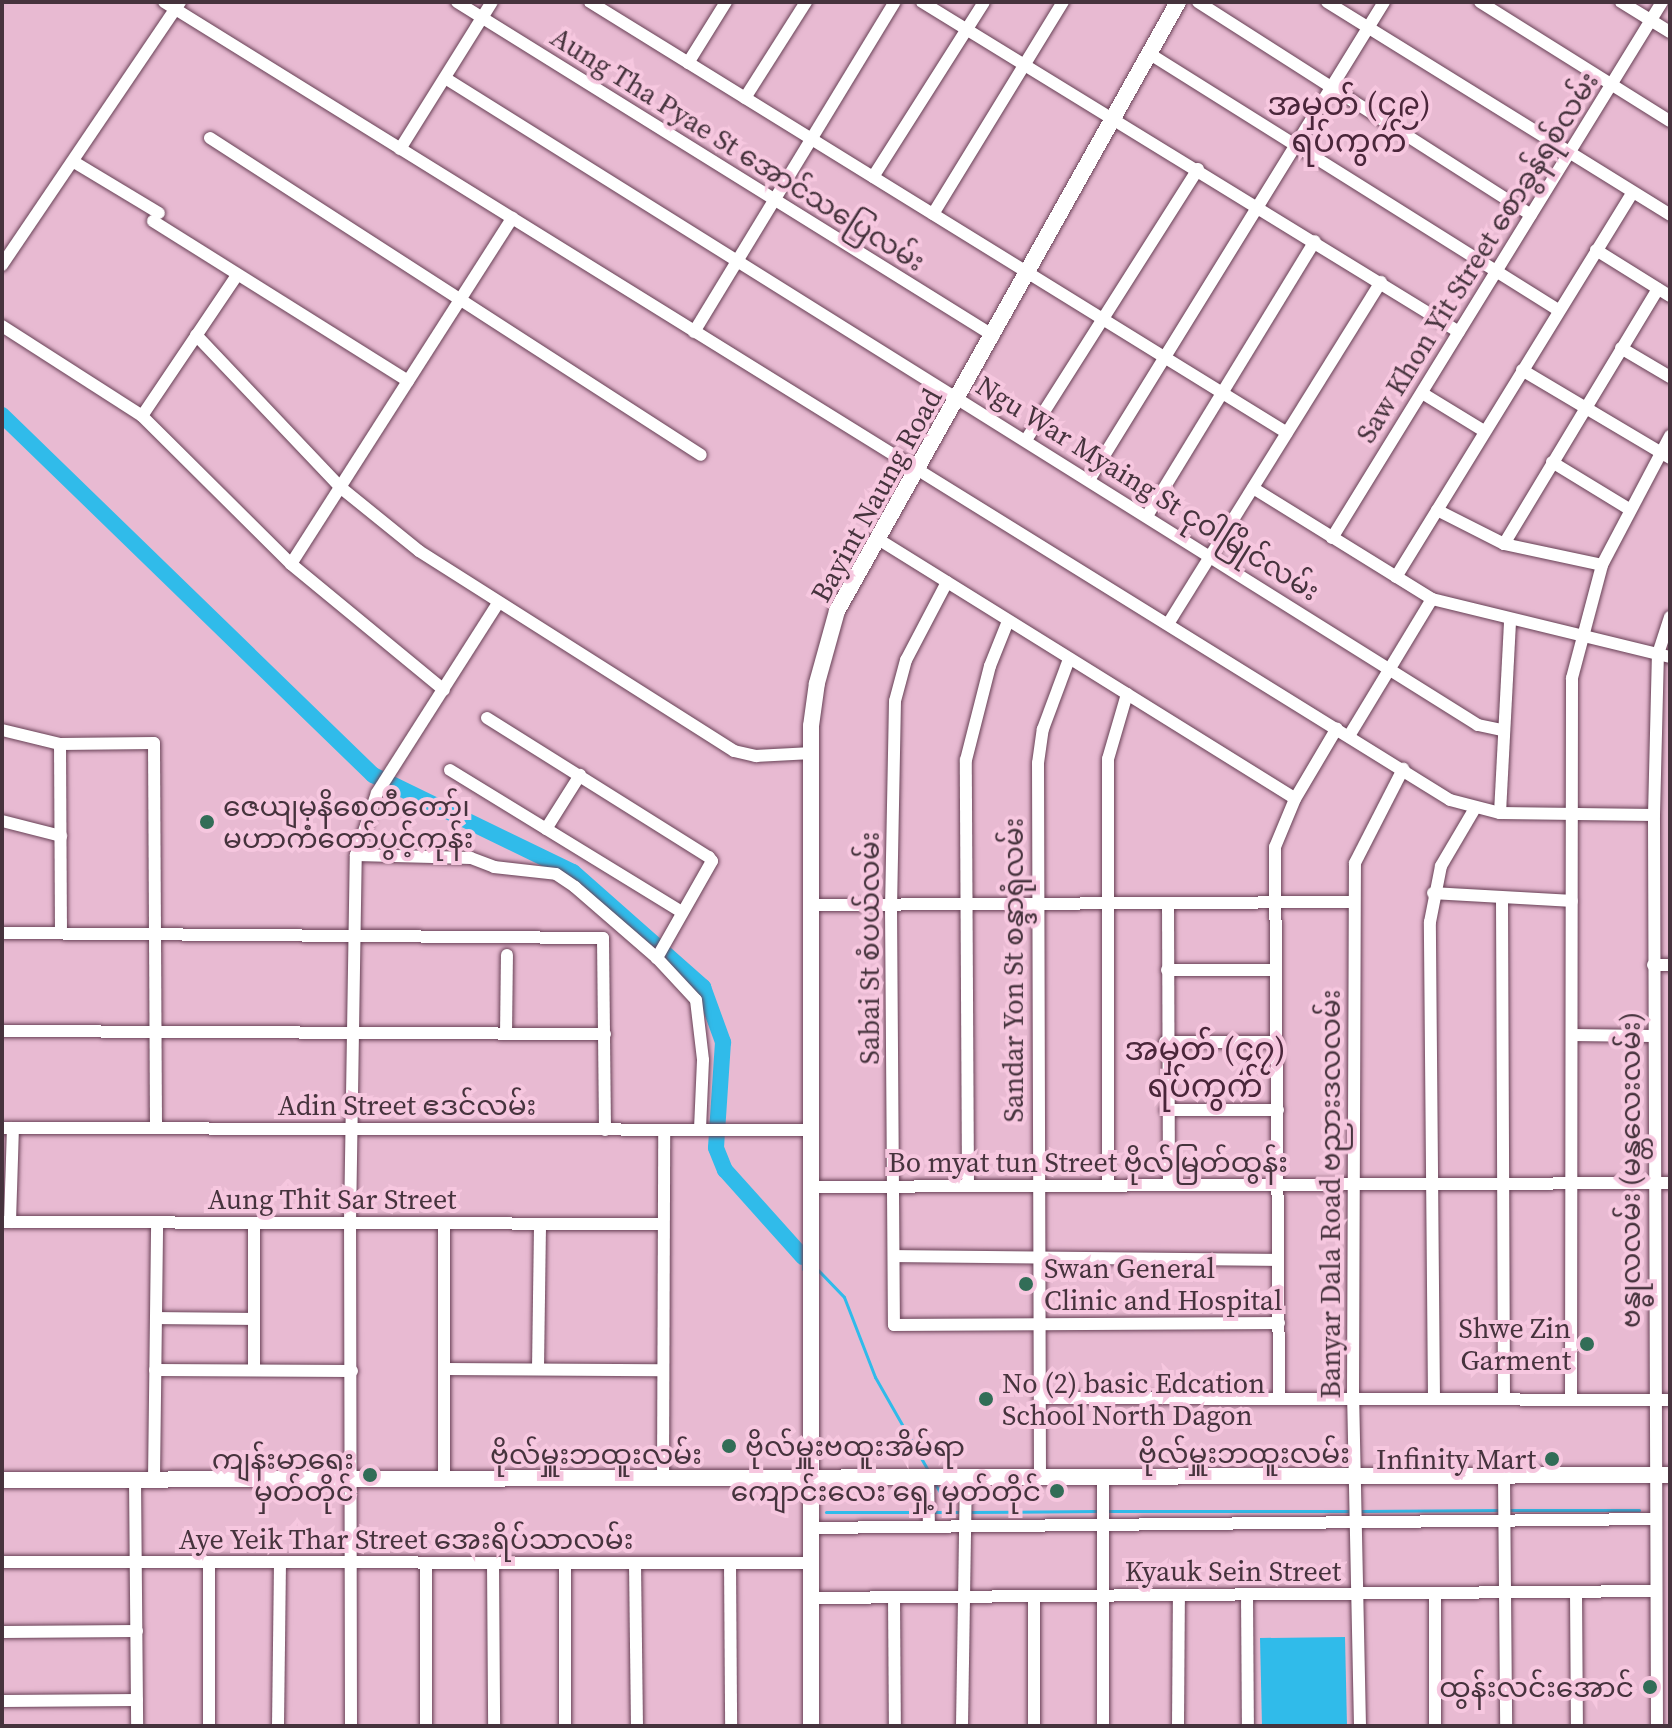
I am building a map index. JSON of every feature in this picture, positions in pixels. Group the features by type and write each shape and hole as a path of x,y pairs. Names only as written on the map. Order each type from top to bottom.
{"main road":[{"name":"Bayint Naung Road","path":"811,1726 811,753 817,683 837,611 960,399 1116,120 1178,2"},
{"name":"ဗိုလ်မှူးဘထူးလမ်း","path":"2,1480 811,1479 966,1488 1040,1479 1663,1475"}],"street":[{"path":"164,2 178,6 694,332 1474,810 1654,815"},
{"name":"Aung Tha Pyae St အောင်သပြေလမ်း","path":"457,2 994,336"},
{"path":"400,149 492,2"},
{"path":"591,2 1287,433"},
{"path":"745,98 806,2"},
{"path":"694,332 895,2"},
{"path":"922,2 1459,332"},
{"path":"873,177 984,2"},
{"path":"933,214 1063,2"},
{"path":"1198,2 1531,215"},
{"path":"1327,2 1670,215"},
{"path":"1089,480 1384,2"},
{"path":"1480,2 1670,121"},
{"path":"1621,2 1670,32"},
{"name":"Saw Khon Yit Street စောခွန်ရစ်လမ်း","path":"1332,538 1662,2"},
{"path":"688,63 724,3"},
{"path":"2,265 178,6"},
{"path":"1150,54 1559,311"},
{"name":"Ngu War Myaing St ငုဝါမြိုင်လမ်း","path":"445,78 1478,725 1502,730"},
{"path":"210,138 458,303 701,455"},
{"path":"74,162 237,275 408,381"},
{"path":"1026,440 1198,169"},
{"path":"1396,577 1632,193"},
{"path":"291,564 512,218"},
{"path":"1147,516 1315,241"},
{"path":"1596,250 1670,296"},
{"path":"142,416 237,275"},
{"path":"1168,624 1381,282"},
{"path":"1504,544 1658,289"},
{"path":"2,326 142,416 291,564 444,690"},
{"path":"196,335 340,487 419,551 734,751 756,756 811,753"},
{"path":"1621,348 1670,377"},
{"path":"1522,370 1665,456"},
{"path":"1422,393 1484,431"},
{"path":"1571,1400 1572,678 1579,635 1602,565 1629,509 1665,456 1670,436"},
{"path":"1552,462 1629,509"},
{"path":"1253,488 1432,599 1664,655"},
{"path":"1437,510 1504,544 1602,565"},
{"path":"878,539 1295,799"},
{"name":"Sabai St စံပယ်လမ်း","path":"947,582 906,660 895,701 891,905 894,1325 1040,1327"},
{"path":"1349,736 1432,599"},
{"path":"351,1726 350,1129 356,855 377,793 393,773 498,603"},
{"name":"ဗန္ဓုလလမ်း (မန္တလေးလမ်း)","path":"1657,1726 1663,1710 1663,1636 1656,1591 1656,1519 1663,1475 1654,1400 1654,815 1664,655 1670,617"},
{"path":"1500,813 1510,620"},
{"path":"968,1186 966,760 990,666 1008,621"},
{"name":"Sandar Yon St စန္ဒာရုံလမ်း","path":"1040,1479 1038,763 1043,729 1069,659"},
{"path":"1108,1186 1108,759 1127,694"},
{"path":"487,718 709,857 712,861 661,949"},
{"path":"1279,1397 1277,835 1337,728"},
{"path":"2,730 60,744 154,743 156,1128"},
{"path":"60,744 61,933"},
{"name":"Banyar Dala Road ဗညားဒလလမ်း","path":"1360,1726 1353,1399 1357,1185 1355,863 1403,769"},
{"path":"450,770 682,912"},
{"path":"546,829 580,775"},
{"path":"1434,1399 1433,893 1441,866 1474,810"},
{"path":"2,821 61,836"},
{"path":"356,855 471,858 494,867 556,874 661,949 696,1000 700,1016 704,1129"},
{"path":"1433,893 1572,901"},
{"path":"1502,899 1504,1399"},
{"path":"812,905 1354,902"},
{"path":"1168,904 1165,1042 1169,1185"},
{"path":"2,933 603,938 605,1130"},
{"path":"506,1034 507,955"},
{"path":"1653,965 1670,965"},
{"path":"1167,970 1276,970"},
{"path":"2,1031 605,1034"},
{"path":"1572,1035 1653,1036"},
{"path":"1165,1042 1277,1042"},
{"path":"1166,1110 1278,1110"},
{"path":"6,1222 8,1128"},
{"name":"Adin Street ဧဒင်လမ်း","path":"8,1128 811,1130"},
{"path":"663,1480 664,1130"},
{"name":"Bo myat tun Street ဗိုလ်မြတ်ထွန်း","path":"811,1187 1670,1183"},
{"name":"Aung Thit Sar Street","path":"6,1222 662,1224"},
{"path":"154,1479 157,1223"},
{"path":"254,1223 254,1370"},
{"path":"444,1224 444,1481"},
{"path":"538,1369 540,1224"},
{"path":"894,1256 1278,1260"},
{"path":"1654,1259 1670,1259"},
{"path":"156,1318 254,1319"},
{"path":"1040,1327 1279,1323"},
{"path":"1654,1328 1670,1328"},
{"path":"444,1369 662,1370"},
{"path":"155,1370 352,1371"},
{"path":"1040,1398 1670,1400"},
{"path":"1504,1477 1506,1726"},
{"path":"135,1479 137,1726"},
{"path":"1103,1480 1103,1726"},
{"path":"928,1486 929,1523"},
{"path":"962,1726 966,1488"},
{"path":"811,1528 965,1521 1356,1523 1506,1518 1656,1519"},
{"name":"Aye Yeik Thar Street အေးရိပ်သာလမ်း","path":"2,1562 811,1563"},
{"path":"209,1562 209,1726"},
{"path":"278,1726 280,1562"},
{"path":"426,1563 426,1726"},
{"path":"493,1563 494,1726"},
{"path":"565,1563 565,1726"},
{"path":"635,1563 637,1726"},
{"path":"730,1563 731,1726"},
{"path":"1656,1567 1670,1567"},
{"name":"Kyauk Sein Street","path":"810,1598 1656,1591"},
{"path":"1576,1592 1577,1726"},
{"path":"1435,1593 1435,1726"},
{"path":"1178,1726 1179,1595"},
{"path":"1247,1595 1248,1726"},
{"path":"1034,1596 1034,1726"},
{"path":"894,1598 895,1726"},
{"path":"2,1632 137,1631"},
{"path":"2,1701 137,1700"}],"water":[{"path":"1345,1637 1347,1726 1262,1726 1260,1638"}],"waterway":[{"path":"2,415 373,775 573,872 703,987 723,1042 716,1148 725,1170 803,1257"},
{"path":"803,1257 803,1269"},
{"path":"818,1270 844,1297 875,1377 929,1472"},
{"path":"934,1482 951,1512 961,1512"},
{"path":"1361,1511 1501,1510"},
{"path":"1509,1510 1639,1510"},
{"path":"969,1512 1097,1511"},
{"path":"1105,1511 1353,1511"},
{"path":"826,1512 923,1512"},
{"path":"931,1512 951,1512"}],"place":[{"name":"ဇေယျမုနိစေတီတော်၊ မဟာကံတော်ပွင့်ကုန်း","path":"207,822"},
{"name":"Swan General Clinic and Hospital","path":"1026,1284"},
{"name":"Shwe Zin Garment","path":"1587,1344"},
{"name":"No (2) basic Edcation School North Dagon","path":"986,1399"},
{"name":"ဗိုလ်မှူးဗထူးအိမ်ရာ","path":"729,1446"},
{"name":"Infinity Mart","path":"1552,1459"},
{"name":"ကျန်းမာရေး မှတ်တိုင်","path":"370,1475"},
{"name":"ကျောင်းလေး ရှေ့ မှတ်တိုင်","path":"1057,1491"},
{"name":"ထွန်းလင်းအောင်","path":"1650,1687"}],"district":[{"name":"အမှတ် (၄၉) ရပ်ကွက်","path":"1349,124"},
{"name":"အမှတ် (၄၇) ရပ်ကွက်","path":"1205,1068"}]}
